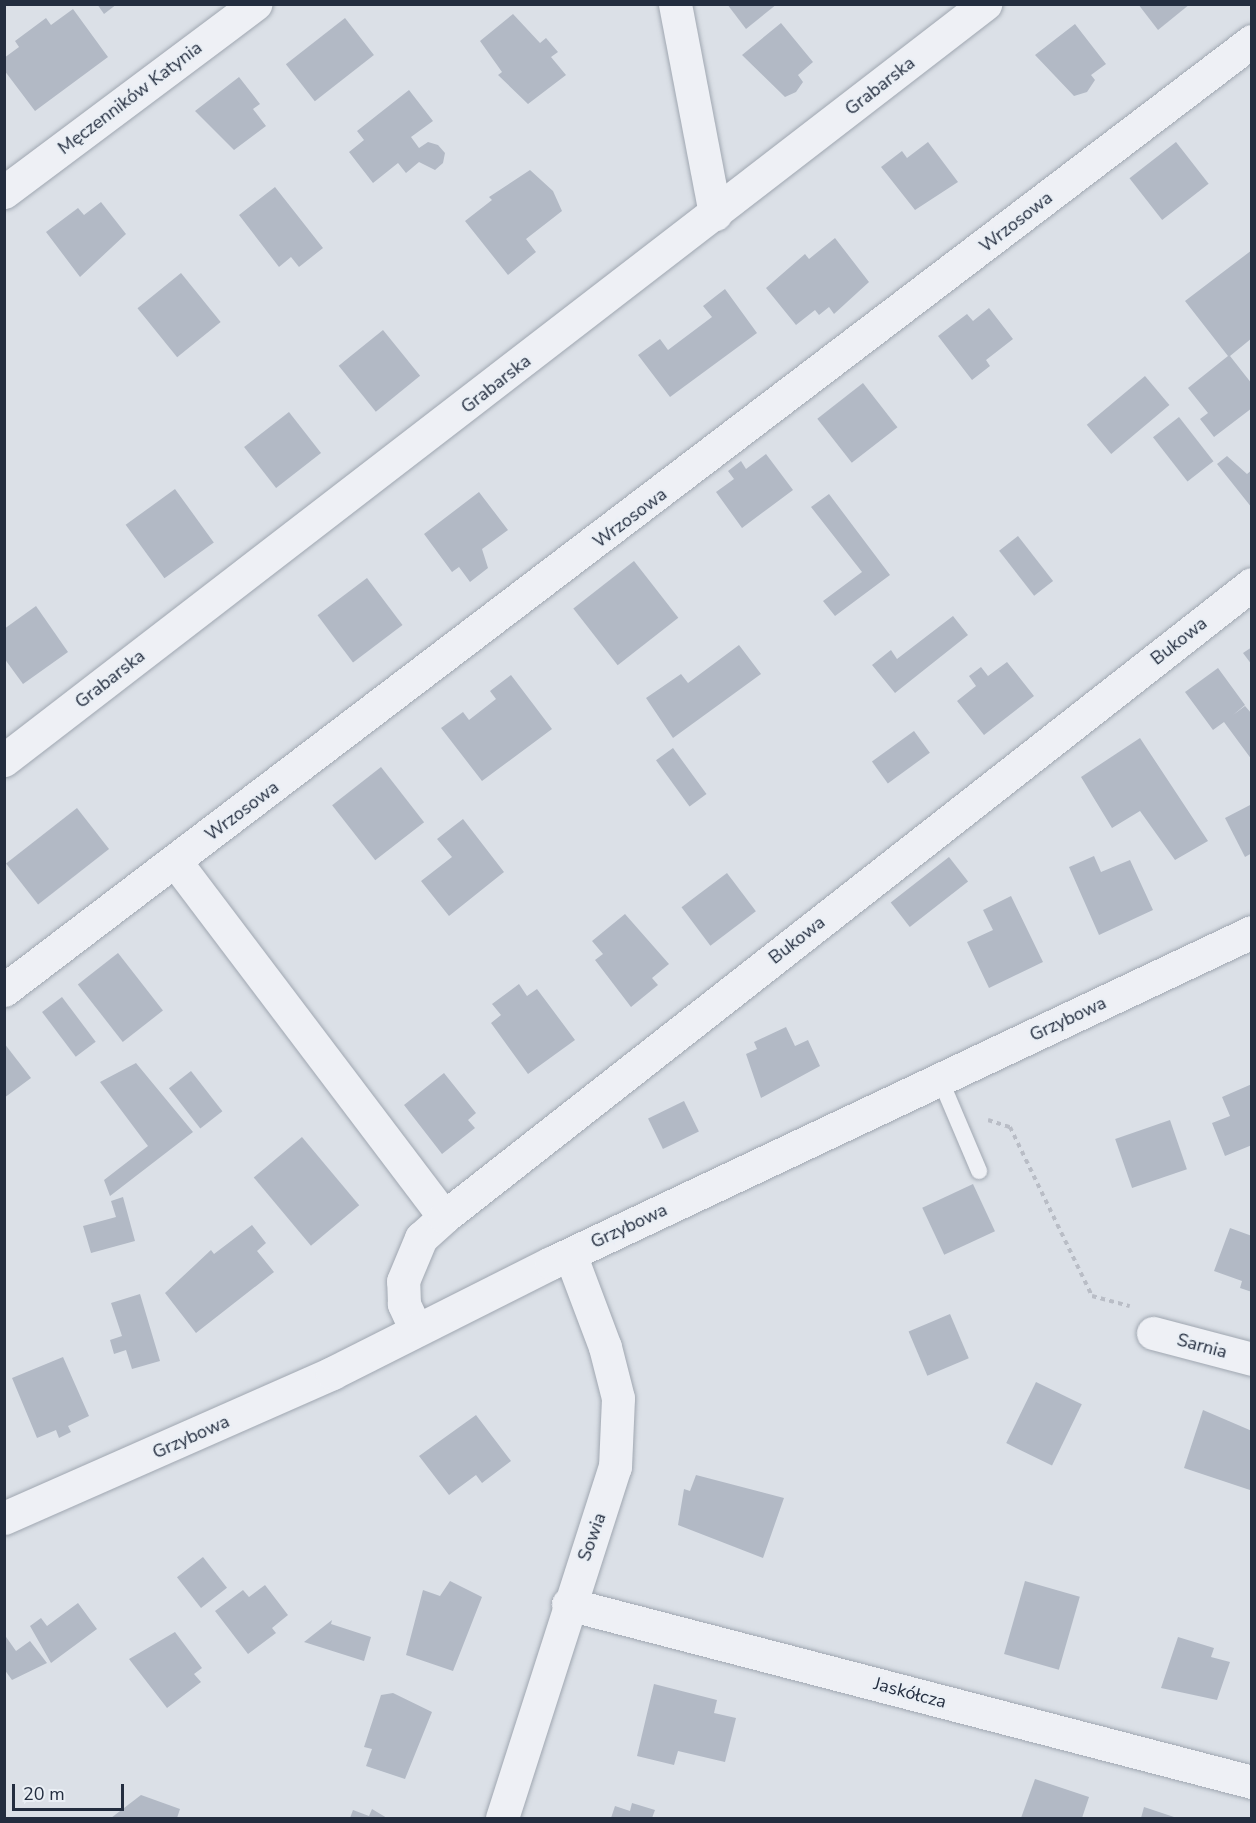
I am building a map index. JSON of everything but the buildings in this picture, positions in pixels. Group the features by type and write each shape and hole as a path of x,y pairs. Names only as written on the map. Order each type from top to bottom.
{"street":[{"name":"Męczenników Katynia","path":"4,192 255,4"},
{"path":"675,4 715,214"},
{"name":"Grabarska","path":"4,760 985,4"},
{"name":"Wrzosowa","path":"4,990 1251,41"},
{"name":"Bukowa","path":"416,1330 404,1304 403,1281 421,1238 444,1217 1251,584"},
{"path":"175,861 444,1217"},
{"name":"Grzybowa","path":"4,1518 333,1373 570,1254 1251,932"},
{"name":"Sowia","path":"502,1818 568,1604 606,1501 619,1432 618,1398 606,1347 570,1254"},
{"name":"Sarnia","path":"1147,1321 1251,1359"},
{"name":"Jaskółcza","path":"568,1604 1251,1782"}],"lane":[{"path":"940,1080 979,1171"}],"path":[{"path":"953,1110 1010,1127 1092,1296 1147,1321"}]}
